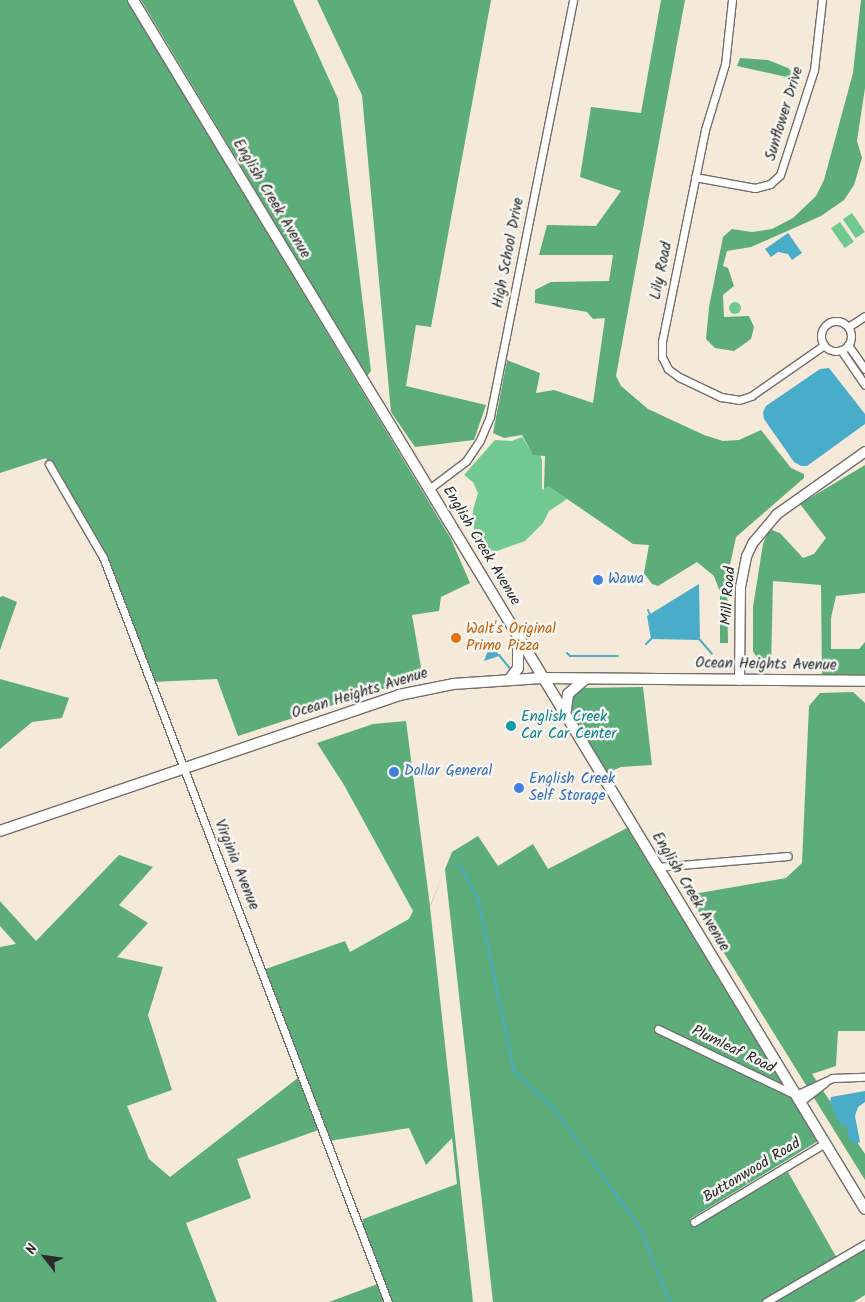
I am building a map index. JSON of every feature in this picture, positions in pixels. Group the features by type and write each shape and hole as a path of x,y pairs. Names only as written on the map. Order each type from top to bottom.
{"main road":[{"name":"English Creek Avenue","path":"133,0 429,489 564,717 865,1209"},
{"path":"509,680 518,668 518,638"},
{"name":"Ocean Heights Avenue","path":"0,831 182,767 399,696 470,681 542,678 865,681"},
{"path":"564,717 568,694 586,679"}],"street":[{"name":"High School Drive","path":"429,489 466,461 480,440 490,416 573,0"},
{"name":"Lily Road","path":"732,0 725,64 695,177 661,347 666,367 678,377 721,397 739,400 751,396 824,345"},
{"name":"Sunflower Drive","path":"695,177 755,188 770,184 780,175 814,70 822,0"},
{"path":"848,328 865,316"},
{"path":"841,322 848,328 851,336 848,345 841,350 831,350 824,345 821,336 828,324 841,322"},
{"path":"848,345 865,369"},
{"path":"841,350 865,385"},
{"name":"Mill Road","path":"739,680 740,587 746,556 752,543 776,514 865,451"},
{"name":"Virginia Avenue","path":"49,464 95,539 182,767 265,974 388,1302"},
{"path":"657,867 788,856"},
{"name":"Plumleaf Road","path":"658,1029 798,1098"},
{"path":"798,1098 836,1077 865,1077"},
{"name":"Buttonwood Road","path":"694,1222 825,1143"},
{"path":"766,1302 865,1244"}],"green space":[{"path":"0,0 127,0 451,539 470,583 441,597 439,611 412,615 421,667 416,678 238,736 217,679 152,682 94,541 46,458 0,473"},
{"path":"141,0 293,0 338,99 371,371 367,376"},
{"path":"317,0 491,0 431,327 416,325 406,386 486,405 474,440 415,447 391,412 362,95"},
{"path":"661,0 685,0 616,376 621,386 648,409 704,435 723,441 739,440 761,430 791,468 804,474 804,478 736,537 727,579 728,643 720,643 720,592 714,576 697,562 658,586 652,584 644,573 649,545 633,544 548,486 544,489 545,456 533,455 522,435 504,438 493,433 507,360 540,373 536,393 554,390 593,403 605,318 593,319 587,312 535,303 535,290 551,282 609,281 613,255 539,255 547,225 596,226 621,191 580,177 591,107 641,113"},
{"path":"861,0 865,0 865,88 857,141 862,158 854,185 844,200 821,216 751,247 727,251 723,266 728,268 734,286 723,295 724,317 749,316 754,327 751,339 734,351 715,348 706,339 709,307 723,237 732,229 752,232 772,229 793,218 816,196 824,180 853,73"},
{"path":"740,58 768,60 788,68 795,75 791,78 737,66"},
{"path":"852,213 865,232 856,238 843,219"},
{"path":"840,222 854,242 845,248 831,228"},
{"path":"735,302 741,308 735,314 729,308"},
{"path":"522,437 531,451 540,455 542,460 542,490 548,486 567,499 549,511 543,523 525,541 497,551 484,550 474,534 473,510 478,493 473,482 464,475 495,440 512,441"},
{"path":"865,465 865,593 836,596 831,618 831,649 859,649 865,642 865,675 822,674 821,585 773,581 771,668 762,666 753,651 753,607 763,544 769,529 780,533 803,558 814,554 826,538 800,504"},
{"path":"3,596 17,602 0,650 0,597"},
{"path":"0,679 69,698 62,718 32,722 0,749"},
{"path":"643,687 652,765 621,767 607,773 573,714 570,698 581,688"},
{"path":"853,692 865,703 865,1031 838,1031 836,1066 812,1074 865,1154 865,1180 688,895 786,878 802,863 809,706 820,693"},
{"path":"406,721 430,906 443,875 430,907 473,1302 329,1302 383,1282 362,1227 363,1219 457,1184 452,1138 426,1165 409,1128 329,1141 324,1128 237,1159 251,1198 186,1223 217,1302 0,1302 0,947 16,944 0,926 0,901 36,941 119,855 153,867 119,905 148,923 117,957 163,967 148,1015 172,1090 127,1106 149,1159 170,1177 303,1074 263,970 345,941 350,952 409,919 413,911 344,785 317,743 373,724"},
{"path":"627,828 818,1141 690,1219 693,1226 788,1172 838,1260 865,1244 865,1295 854,1302 493,1302 445,869 452,852 478,836 498,866 533,844 548,869"}],"water":[{"path":"788,233 802,253 792,260 788,254 778,252 771,257 765,249"},
{"path":"829,368 865,414 865,424 807,466 801,466 794,462 764,419 763,412 766,406 820,369"},
{"path":"699,584 700,640 651,639 647,616"},
{"path":"494,644 499,656 484,661 490,645"},
{"path":"865,1091 865,1102 858,1107 855,1116 860,1142 854,1144 848,1137 847,1127 841,1125 830,1103 831,1097"}],"waterway":[{"path":"648,610 650,615"},
{"path":"646,644 651,639"},
{"path":"700,640 712,654"},
{"path":"484,648 489,651"},
{"path":"567,653 570,656 618,656"},
{"path":"499,655 511,670"},
{"path":"458,863 478,899 514,1071 555,1110 639,1226 670,1302"}],"place":[{"name":"Wawa","path":"598,580"},
{"name":"Walt's Original Primo Pizza","path":"456,638"},
{"name":"English Creek Car Car Center","path":"511,726"},
{"name":"Dollar General","path":"394,772"},
{"name":"English Creek Self Storage","path":"519,788"}]}
